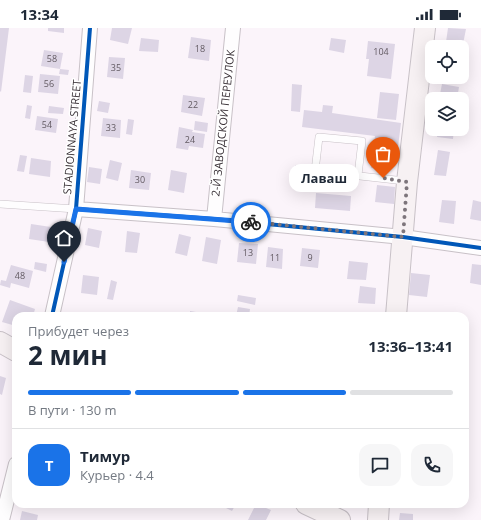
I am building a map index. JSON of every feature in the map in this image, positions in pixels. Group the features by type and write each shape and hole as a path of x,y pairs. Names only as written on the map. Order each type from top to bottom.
{"main road":[{"path":"396,312 407,182 425,28"},
{"path":"0,342 12,350"},
{"path":"314,508 340,520"},
{"path":"378,520 379,508"}],"street":[{"name":"STADIONNAYA STREET","path":"53,312 76,209 90,28"},
{"name":"2-Й ЗАВОДСКОЙ ПЕРЕУЛОК","path":"214,219 233,28"},
{"path":"76,209 214,219 403,237 481,248"},
{"path":"2,520 12,480"}],"lane":[{"path":"419,28 425,28"},
{"path":"358,175 362,141 319,137 316,171 407,182"},
{"path":"0,204 76,209"}],"building":[{"path":"0,28 9,28 1,92 0,91"},
{"path":"48,28 64,28 64,33 48,31"},
{"path":"112,28 132,28 128,44 110,40"},
{"path":"448,28 466,29 464,40 446,40"},
{"path":"191,37 211,40 209,61 188,58"},
{"path":"141,38 159,40 158,52 139,51"},
{"path":"331,38 346,40 344,53 329,50"},
{"path":"368,41 395,44 391,79 367,76 369,59 366,59"},
{"path":"44,50 63,53 60,69 41,66"},
{"path":"109,57 125,58 123,79 107,77"},
{"path":"60,69 69,70 68,75 59,74"},
{"path":"40,74 60,76 58,94 38,92"},
{"path":"25,75 33,76 31,93 23,92"},
{"path":"292,84 302,85 300,112 291,111"},
{"path":"442,84 459,87 458,92 440,92"},
{"path":"380,92 399,94 396,120 377,118"},
{"path":"183,95 205,98 202,116 181,112"},
{"path":"99,101 110,103 108,113 97,111"},
{"path":"27,105 32,106 30,119 25,118"},
{"path":"323,105 333,106 332,113 401,123 396,163 392,163 389,170 371,168 375,136 302,127 304,110 322,112"},
{"path":"49,106 64,108 63,114 48,113"},
{"path":"37,116 58,119 56,133 35,130"},
{"path":"103,118 121,120 120,138 101,136"},
{"path":"128,119 134,120 132,135 126,134"},
{"path":"195,121 208,123 207,132 194,130"},
{"path":"179,127 193,130 192,132 205,134 203,148 189,146 188,150 176,148"},
{"path":"437,136 453,136 453,139"},
{"path":"438,150 450,152 446,176 434,175"},
{"path":"20,155 27,156 24,172 17,171"},
{"path":"31,158 51,161 50,177 29,174"},
{"path":"110,160 122,163 118,181 106,178"},
{"path":"295,165 307,165 307,178 295,178"},
{"path":"89,167 102,169 100,184 87,182"},
{"path":"131,170 151,173 149,190 129,188"},
{"path":"171,170 187,173 184,193 168,190"},
{"path":"377,185 395,187 394,204 375,202"},
{"path":"316,193 351,196 350,211 315,208"},
{"path":"442,200 456,201 454,224 439,222"},
{"path":"473,200 481,202 481,221 470,219"},
{"path":"31,224 51,227 49,242 29,239"},
{"path":"88,228 102,231 99,248 85,245"},
{"path":"127,231 140,233 137,253 125,252"},
{"path":"179,234 191,237 187,256 175,253"},
{"path":"206,237 221,240 217,264 202,261"},
{"path":"239,243 258,244 256,264 237,262"},
{"path":"268,247 283,249 282,269 266,267"},
{"path":"302,248 320,250 318,268 300,266"},
{"path":"349,261 368,263 366,280 347,279"},
{"path":"35,262 47,264 46,272 34,269"},
{"path":"472,264 481,265 481,285 470,283"},
{"path":"11,265 33,271 29,288 11,283 10,288 0,285 1,280 6,281"},
{"path":"411,273 430,275 427,297 409,295"},
{"path":"83,275 99,277 97,295 81,293"},
{"path":"111,280 117,282 113,300 107,299"},
{"path":"360,286 376,288 375,304 358,303"},
{"path":"238,295 256,298 255,305 237,301"},
{"path":"10,300 35,309 34,312 12,312 12,325 2,322"},
{"path":"238,307 250,309 250,312 237,312"},
{"path":"0,376 6,378 2,395 0,394"},
{"path":"226,508 234,508 232,511"},
{"path":"254,508 266,508 271,510 266,520 248,520"},
{"path":"22,511 38,515 37,520 20,520"},
{"path":"400,513 413,514 413,520 399,520"}],"cycle path":[{"path":"53,312 76,209 90,28"},
{"path":"76,209 214,219 403,237 481,248"}],"way so far":[{"path":"251,222 403,237 407,182 383,178"}],"place":[{"name":"Лаваш","path":"383,178"}],"route":[{"path":"64,262 76,209 251,222"}]}
